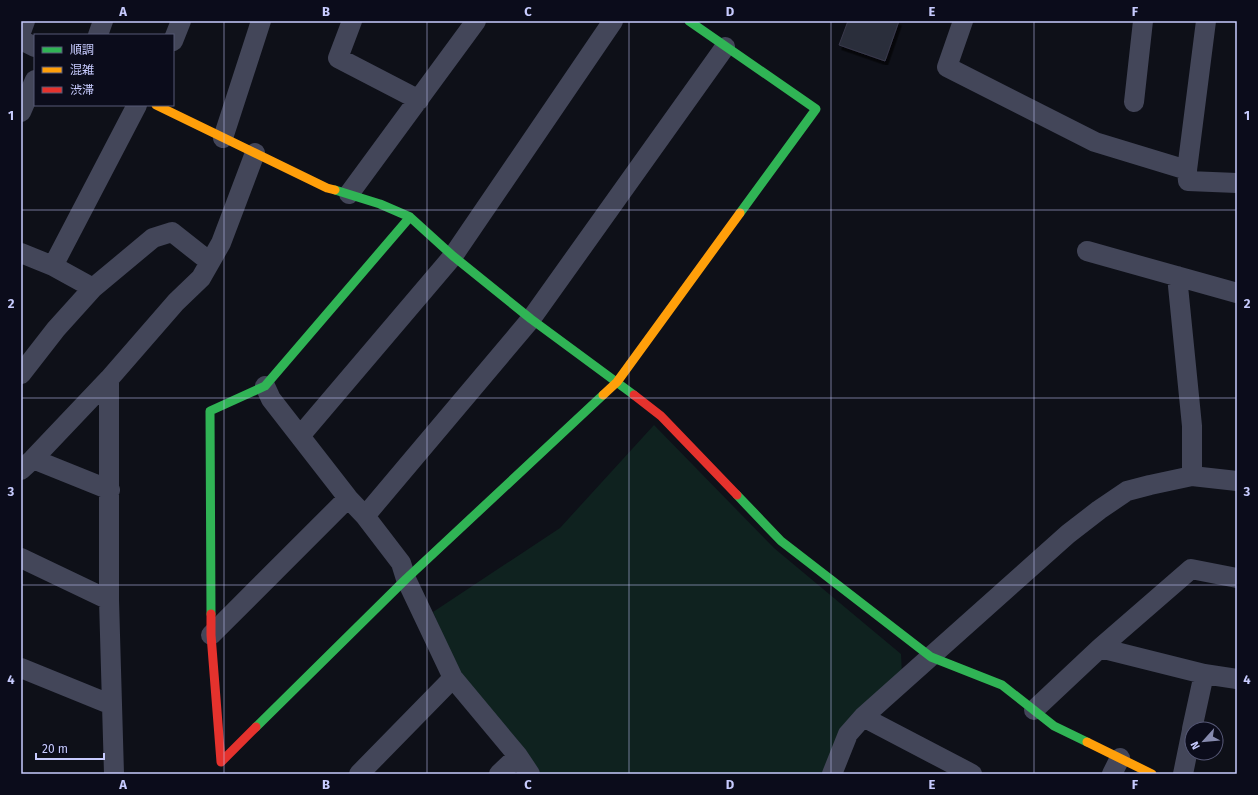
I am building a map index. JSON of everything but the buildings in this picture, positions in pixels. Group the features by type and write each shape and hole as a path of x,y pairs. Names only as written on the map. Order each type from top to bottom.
{"street":[{"path":"21,32 25,21"},
{"path":"98,34 103,21"},
{"path":"174,38 181,21"},
{"path":"223,138 261,21"},
{"path":"352,21 338,58 418,100"},
{"path":"349,194 476,21"},
{"path":"300,436 453,256 613,21"},
{"path":"410,217 265,386 210,411 211,635 221,762 406,578 617,382 816,109 689,21"},
{"path":"963,21 947,67 1096,142 1187,170"},
{"path":"1134,102 1143,21"},
{"path":"1206,21 1187,170 1188,181 1237,183"},
{"path":"21,40 34,46"},
{"path":"365,516 531,319 725,47"},
{"path":"21,112 34,82"},
{"path":"53,266 136,106"},
{"path":"158,106 327,188 380,204 410,217 453,256 531,319 661,416 781,541 931,657 1002,685 1054,726 1116,766 1152,774"},
{"path":"110,490 27,465 109,379 176,302 201,278 221,243 255,153"},
{"path":"21,374 56,329 93,288 153,238 172,232 210,262"},
{"path":"1087,251 1237,293"},
{"path":"21,253 53,266 93,288"},
{"path":"1177,276 1192,426 1192,476"},
{"path":"109,379 109,600 114,774"},
{"path":"265,386 271,399 401,563 406,578 453,678 518,756 530,774"},
{"path":"832,774 848,734 863,717 1068,534 1099,510 1127,491 1150,484 1192,476 1237,481"},
{"path":"211,635 348,498"},
{"path":"21,558 109,600"},
{"path":"1034,710 1100,648 1191,569 1237,578"},
{"path":"1100,648 1204,674 1237,679"},
{"path":"21,668 112,705"},
{"path":"1194,721 1204,674"},
{"path":"359,774 453,678"},
{"path":"863,717 972,774"},
{"path":"499,774 518,756"},
{"path":"1183,774 1186,761"}],"green space":[{"path":"654,425 774,548 901,654 902,674 823,774 541,774 525,749 459,673 433,612 560,528"}],"traffic: fast":[{"path":"689,21 816,109 740,213"},
{"path":"335,190 380,204 410,217 453,256 531,319 634,395"},
{"path":"211,614 210,411 265,386 410,217"},
{"path":"256,727 406,579 603,395"},
{"path":"737,495 781,541 931,657 1002,685 1054,726 1087,742"}],"traffic: slow":[{"path":"158,106 327,188 335,190"},
{"path":"603,395 617,382 740,213"},
{"path":"1087,742 1152,774"}],"traffic: jam":[{"path":"634,395 661,416 737,495"},
{"path":"211,614 211,635 221,762 256,727"}]}
